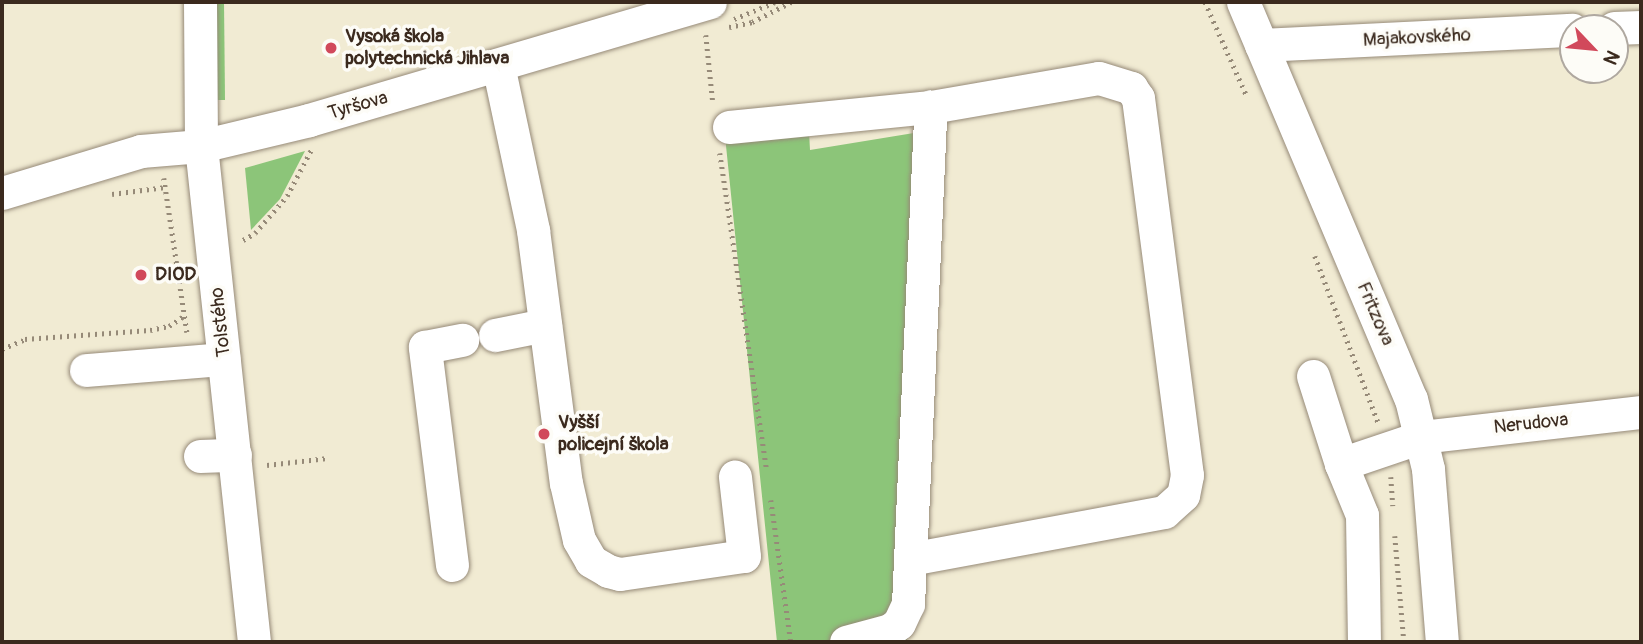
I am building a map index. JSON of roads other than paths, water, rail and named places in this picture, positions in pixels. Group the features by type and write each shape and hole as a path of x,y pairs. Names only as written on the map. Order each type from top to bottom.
{"street":[{"name":"Tolstého","path":"200,2 201,146 254,642"},
{"name":"Fritzova","path":"1243,2 1411,399 1428,469 1442,642"},
{"name":"Tyršova","path":"2,193 83,167 155,149 201,146 309,120 498,65 710,8"},
{"name":"Majakovského","path":"1261,45 1559,31"},
{"path":"498,65 533,230 566,483 579,540 591,561 608,571 620,574 744,556 735,477"},
{"path":"721,128 931,107 1099,78 1131,88 1138,98 1186,485 1175,505 1164,512 911,559"},
{"path":"846,642 890,631 899,623 908,604 931,107"},
{"path":"495,335 545,325"},
{"path":"452,565 425,347 462,340"},
{"path":"86,370 225,359"},
{"path":"1313,376 1341,464 1362,515 1364,642"},
{"name":"Nerudova","path":"1341,464 1421,437 1641,412"},
{"path":"200,456 234,455"}],"place":[{"name":"Vysoká škola polytechnická Jihlava","path":"331,48"},
{"name":"DIOD","path":"141,275"},
{"name":"Vyšší policejní škola","path":"544,434"}]}
